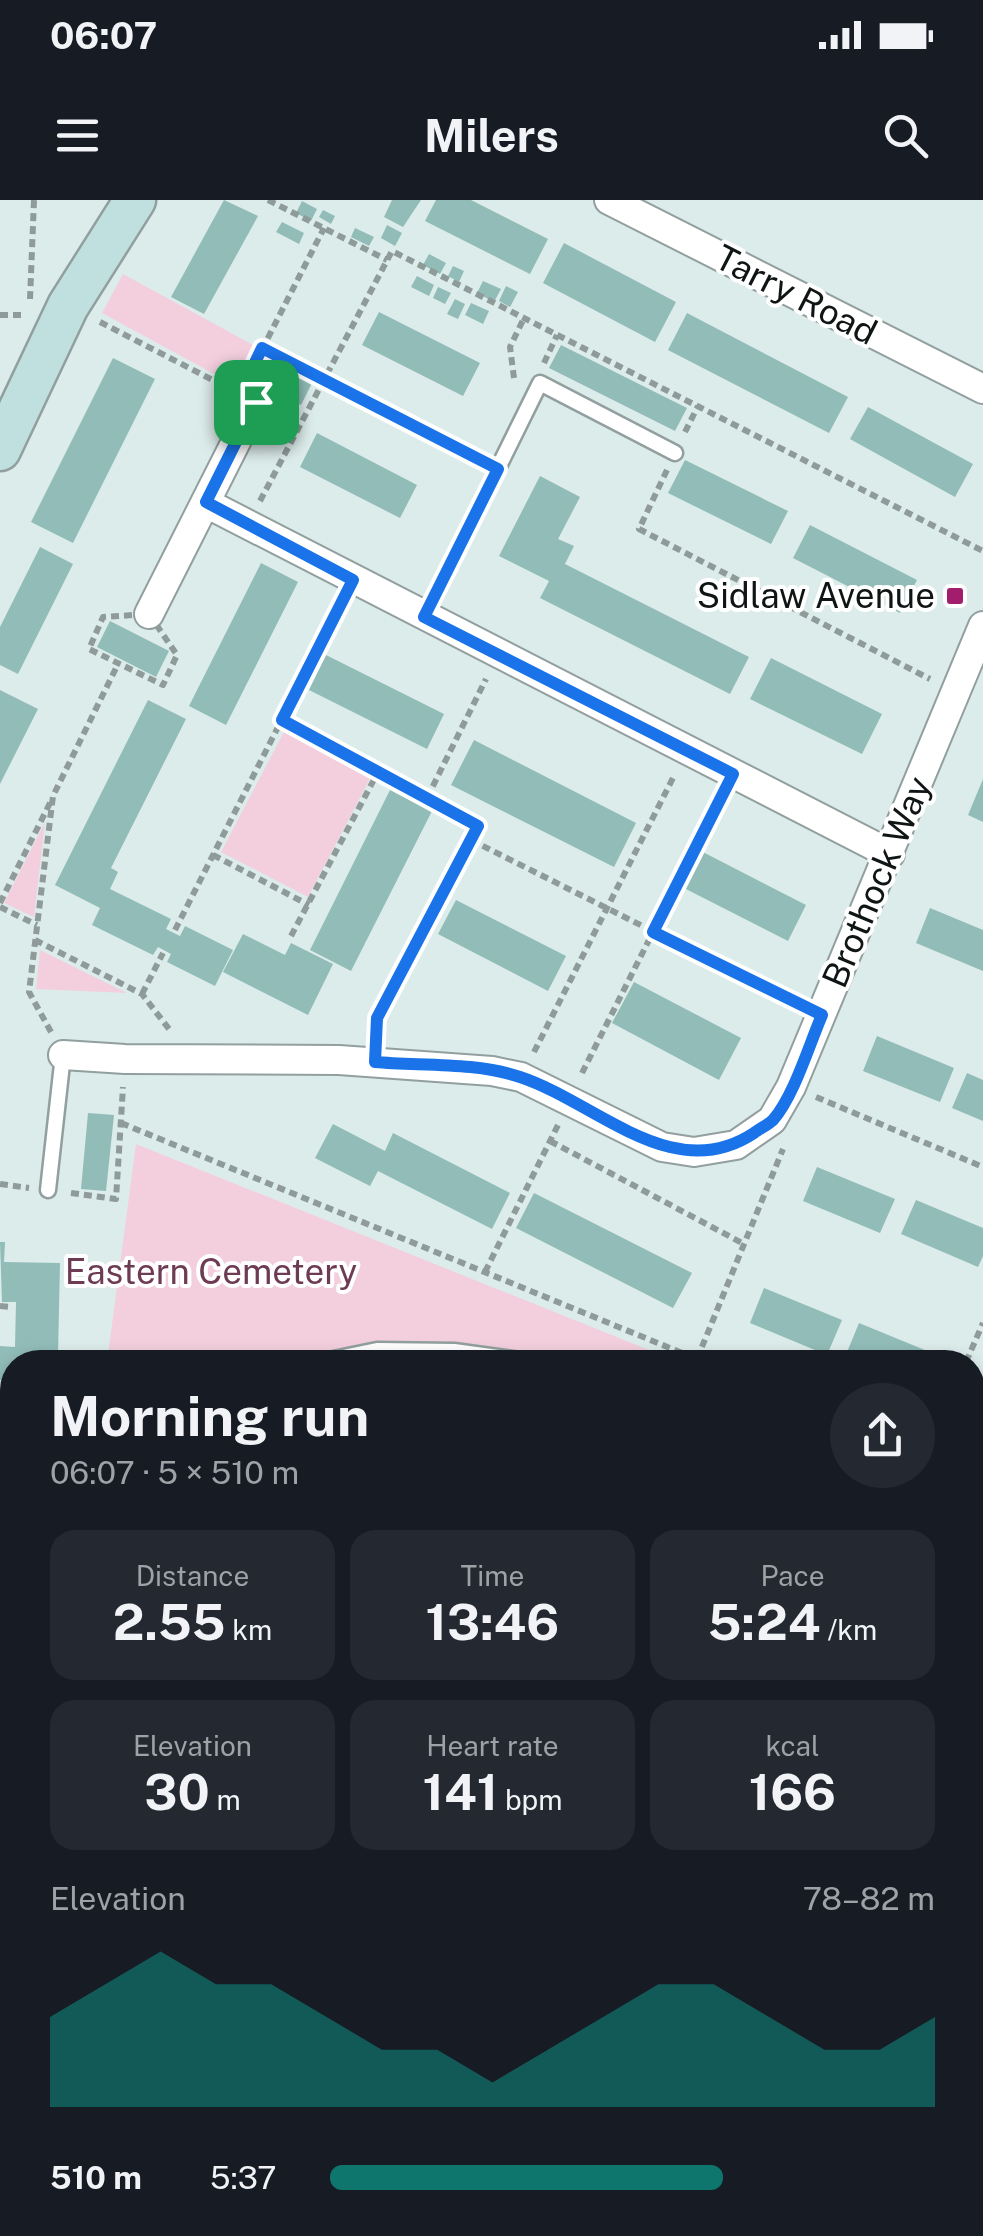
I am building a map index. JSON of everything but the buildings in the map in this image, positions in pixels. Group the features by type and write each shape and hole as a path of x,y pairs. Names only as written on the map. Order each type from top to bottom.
{"street":[{"path":"0,450 68,306 135,200"},
{"name":"Tarry Road","path":"609,200 983,389"},
{"path":"149,614 256,402"},
{"path":"206,502 890,854"},
{"name":"Brothock Way","path":"63,1055 125,1060 375,1062 492,1070 521,1077 662,1147 694,1152 736,1145 772,1120 792,1087 983,626"}],"lane":[{"path":"424,617 540,384 675,452"},
{"path":"48,1190 63,1055"}],"path":[{"path":"29,315 34,200"},
{"path":"268,200 387,260"},
{"path":"256,402 248,377 324,228"},
{"path":"68,306 256,402"},
{"path":"262,348 498,469"},
{"path":"698,406 639,529 956,692"},
{"path":"175,930 353,580"},
{"path":"149,614 177,655 162,685 89,648 103,617 149,614"},
{"path":"426,798 498,655"},
{"path":"38,925 0,905 118,664"},
{"path":"282,720 478,826 377,1018 375,1062"},
{"path":"521,1077 687,750"},
{"path":"292,936 378,772"},
{"path":"485,1272 733,774"},
{"path":"54,796 29,992 63,1055"},
{"path":"470,840 822,1015"},
{"path":"213,855 309,905"},
{"path":"36,940 142,994 193,1060"},
{"path":"142,994 163,952"},
{"path":"0,1184 116,1199 125,1060"},
{"path":"792,1087 983,1166"},
{"path":"704,1350 783,1151 772,1120"},
{"path":"121,1123 673,1350"},
{"path":"550,1142 744,1244"},
{"path":"0,1306 11,1306"},
{"path":"971,1350 983,1323"}],"green space":[{"path":"123,274 255,346 241,372 214,374 102,313"},
{"path":"286,728 373,773 308,897 221,852"},
{"path":"45,822 34,917 4,903"},
{"path":"40,950 127,993 36,989"},
{"name":"Eastern Cemetery","path":"136,1144 649,1350 109,1350"}],"place":[{"name":"Sidlaw Avenue","path":"955,596"}],"route":[{"path":"262,348 498,469 424,617 733,774 653,932 822,1015 792,1087 772,1120 736,1145 694,1152 662,1147 521,1077 492,1070 375,1062 377,1018 478,826 282,720 353,580 206,502 256,402 248,377 262,348"}]}
